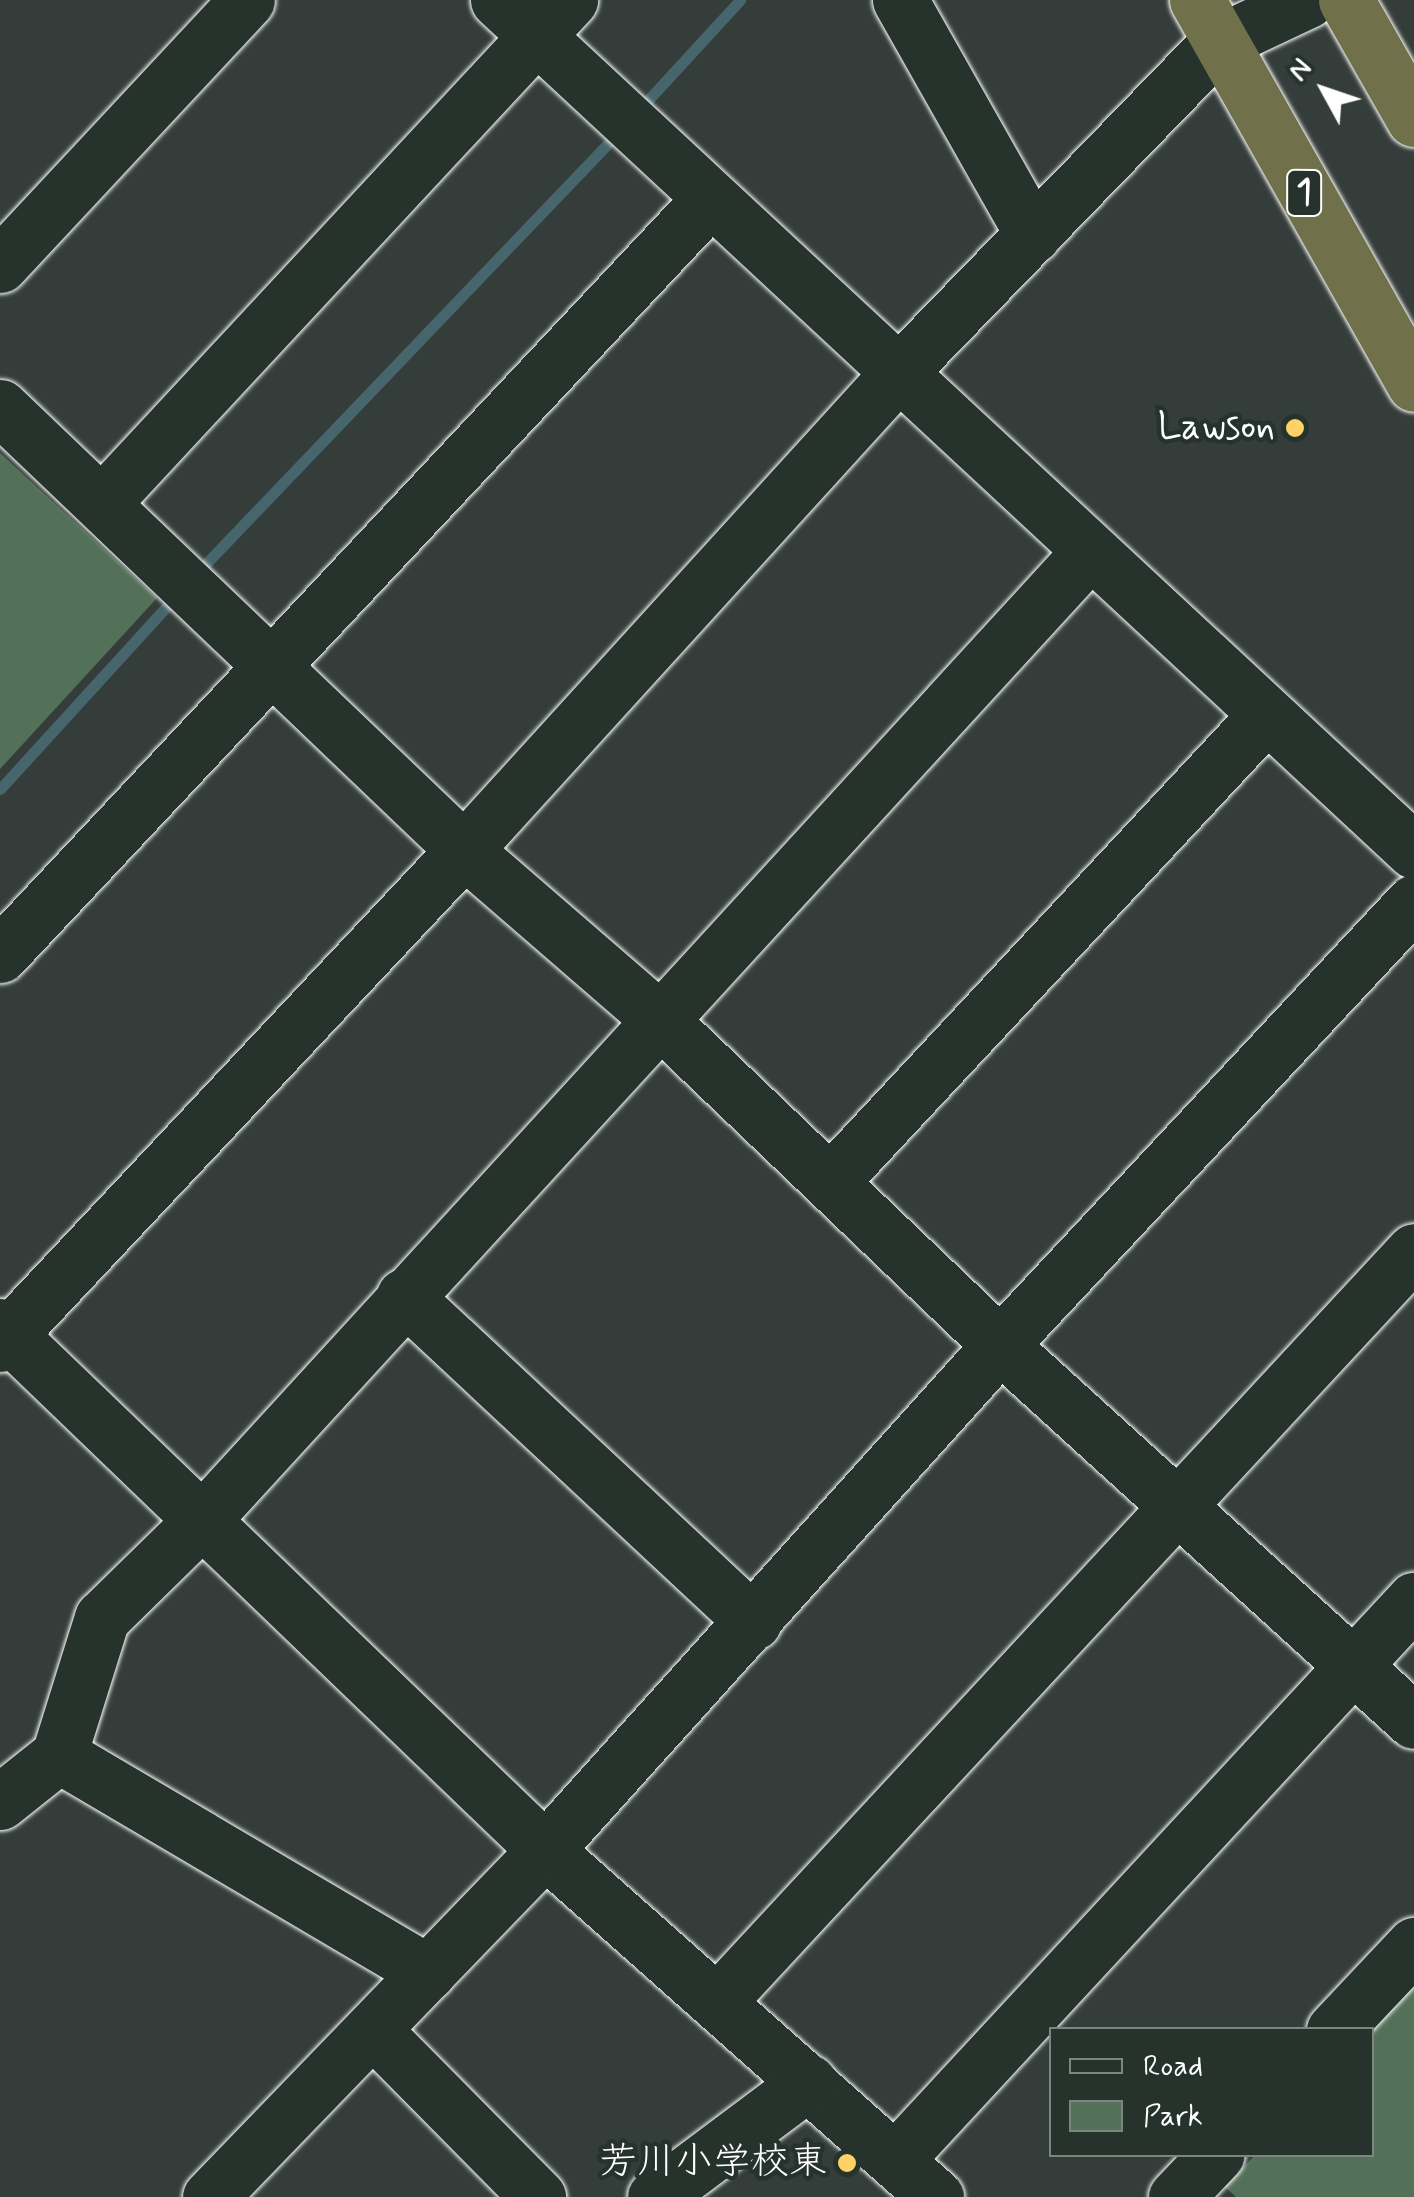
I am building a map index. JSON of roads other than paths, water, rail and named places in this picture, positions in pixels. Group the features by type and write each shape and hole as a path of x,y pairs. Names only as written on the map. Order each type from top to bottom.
{"highway":[{"path":"1346,0 1414,120"},
{"name":"1","path":"1208,21 1414,384"}],"street":[{"path":"0,265 248,0"},
{"path":"900,0 1033,234"},
{"path":"936,2197 546,1850 204,1518 3,1335 464,850 899,372 1033,234 1208,21 1308,0"},
{"path":"103,502 535,12 710,198 1414,851"},
{"path":"0,955 710,198"},
{"path":"0,408 189,582 464,850 660,1020 833,1180 1000,1345 1181,1505 1414,1721"},
{"path":"0,1802 59,1755 102,1618 204,1518 1090,551"},
{"path":"833,1180 1266,715"},
{"path":"210,2197 546,1850 1000,1345 1414,902"},
{"path":"718,2001 1414,1251"},
{"path":"404,1296 753,1622"},
{"path":"895,2160 1414,1600"},
{"path":"59,1755 428,1972"},
{"path":"1337,2027 1414,1945"},
{"path":"373,2030 538,2197"},
{"path":"655,2197 808,2082"},
{"path":"1176,2197 1213,2157"}],"waterway":[{"path":"638,111 740,0"},
{"path":"196,574 619,132"},
{"path":"0,789 177,595"}],"place":[{"name":"Lawson","path":"1295,428"},
{"name":"芳川小学校東","path":"847,2163"}]}
